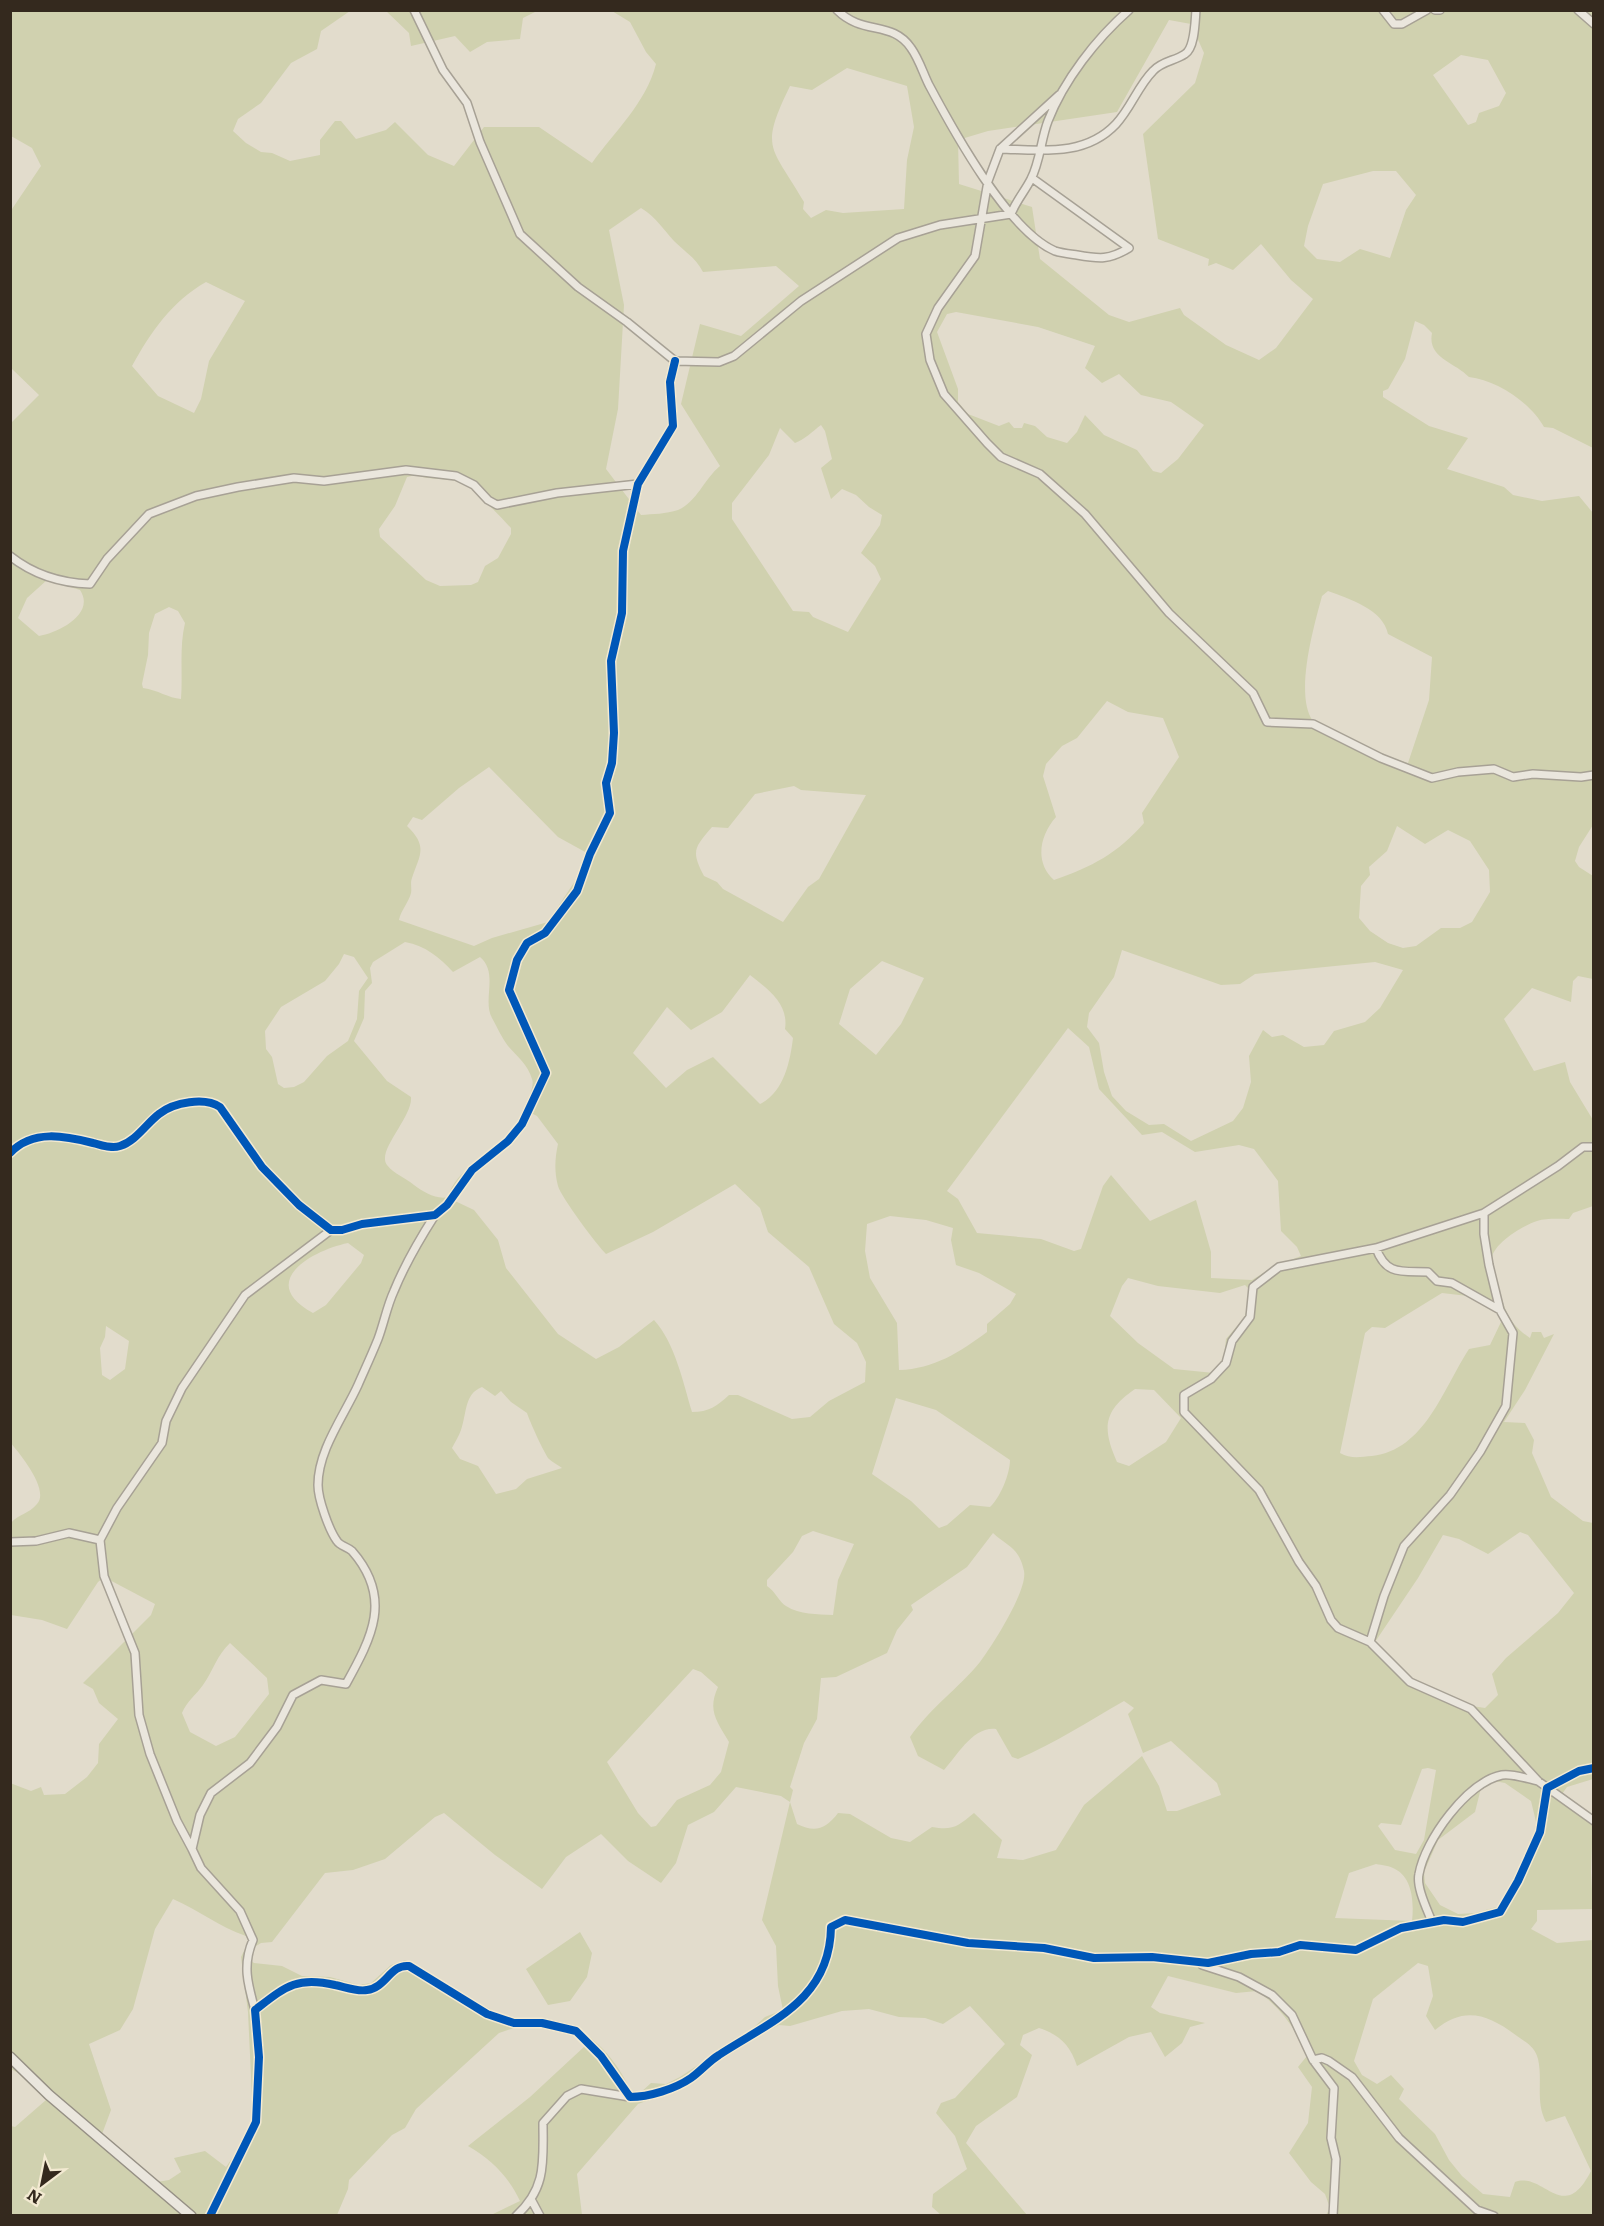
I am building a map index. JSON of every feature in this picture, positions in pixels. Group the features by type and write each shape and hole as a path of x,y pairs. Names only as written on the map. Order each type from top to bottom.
{"street":[{"path":"414,10 443,70 467,103 480,142 520,234 578,287 675,361 719,362 734,356 801,301 898,238 940,225 1011,214"},
{"path":"837,10 858,26 897,33 912,48 958,140 1028,234 1055,251 1098,258 1113,257 1129,248 1032,178"},
{"path":"1129,10 1110,27 1059,96 1000,149 988,181 975,256 938,308 926,334 930,360 944,394 1001,457 1041,474 1085,514 1169,613 1253,693 1267,722 1313,724 1381,758 1432,778 1458,772 1494,769 1513,777 1533,774 1581,777 1593,775"},
{"path":"1000,149 1057,151 1092,143 1117,124 1153,70 1165,61 1186,54 1190,49 1196,10"},
{"path":"1383,10 1394,24 1402,24 1427,10"},
{"path":"1435,10 1440,10"},
{"path":"1578,10 1593,24"},
{"path":"1011,214 1016,201 1032,178 1039,150 1059,96"},
{"path":"192,1849 200,1815 211,1793 250,1763 277,1727 293,1695 321,1680 346,1684 367,1648 376,1618 375,1597 366,1572 350,1549 336,1540 325,1514 318,1488 321,1460 345,1414 379,1338 393,1292 412,1252 435,1215 447,1205 472,1170 508,1141 522,1124 546,1073 509,990 517,960 527,943 545,933 577,891 590,854 610,813 606,783 612,763 614,733 611,661 622,613 623,551 638,484 673,426 670,382 675,361"},
{"path":"10,556 41,575 70,584 90,584 134,528 158,509 227,489 294,478 324,481 406,470 456,476 474,485 488,500 497,505 557,493 638,484"},
{"path":"10,1153 40,1135 72,1137 113,1148 131,1140 161,1112 191,1102 212,1101 220,1107 262,1167 298,1205 332,1230"},
{"path":"1593,1147 1583,1147 1558,1166 1484,1213 1376,1248 1279,1267 1253,1287 1250,1317 1232,1341 1226,1363 1211,1379 1184,1395 1184,1412 1259,1490 1299,1562 1316,1586 1331,1620 1338,1628 1370,1642 1410,1682 1471,1709 1538,1781 1593,1821"},
{"path":"1370,1642 1384,1596 1404,1546 1450,1495 1480,1452 1506,1406 1513,1333 1500,1310 1484,1234 1484,1213"},
{"path":"210,2216 256,2122 259,2057 255,2010 245,1969 246,1956 253,1940 240,1911 201,1868 177,1821 150,1755 139,1715 135,1653 104,1576 100,1540 117,1508 149,1458 162,1443 166,1421 182,1388 245,1295 332,1230 383,1220 435,1215"},
{"path":"1376,1248 1381,1263 1392,1270 1428,1272 1437,1281 1452,1283 1500,1310"},
{"path":"10,1542 36,1541 69,1533 100,1540"},
{"path":"1547,1788 1579,1771 1593,1768"},
{"path":"1432,1922 1418,1875 1430,1842 1450,1814 1476,1787 1503,1774 1538,1781"},
{"path":"516,2216 532,2201 542,2174 543,2123 567,2096 580,2089 644,2097 678,2085 718,2055 785,2016 808,1991 823,1967 831,1947 831,1927 845,1920 968,1943 1044,1948 1094,1958 1152,1957 1208,1963 1251,1954 1279,1952 1300,1945 1356,1950 1401,1929 1444,1920 1463,1922 1500,1912 1518,1881 1540,1832 1547,1788"},
{"path":"1195,1962 1239,1977 1272,1995 1292,2015 1313,2060 1334,2088 1331,2138 1336,2159 1333,2216"},
{"path":"255,2010 291,1984 320,1981 369,1990 382,1984 396,1968 409,1966 487,2013 514,2022 542,2023 576,2031 601,2056 630,2097"},
{"path":"10,2056 49,2096 191,2216"},
{"path":"1313,2060 1322,2058 1352,2076 1399,2138 1477,2210 1494,2216"},
{"path":"532,2201 540,2216"}],"green space":[{"path":"11,11 350,11 321,31 317,49 291,63 261,103 238,119 233,131 246,143 261,152 272,153 290,161 320,155 320,140 335,121 341,121 356,139 386,130 395,122 428,155 454,166 484,127 539,127 592,163 637,104 656,64 646,52 630,22 612,11 1593,11 1593,448 1553,428 1544,427 1531,409 1512,394 1491,383 1469,377 1443,359 1434,348 1432,333 1424,325 1415,321 1405,359 1388,389 1383,391 1383,397 1429,426 1468,438 1447,469 1504,487 1513,495 1542,501 1579,496 1593,513 1593,825 1579,847 1575,861 1579,867 1593,876 1593,979 1578,976 1573,981 1571,1002 1532,988 1504,1019 1534,1071 1565,1062 1570,1082 1593,1120 1593,1206 1573,1213 1569,1219 1541,1220 1523,1227 1502,1242 1492,1255 1491,1262 1505,1307 1514,1324 1530,1338 1532,1332 1541,1332 1544,1338 1554,1334 1525,1390 1504,1422 1525,1423 1534,1440 1532,1453 1551,1497 1583,1521 1593,1523 1593,1779 1567,1787 1562,1794 1584,1813 1593,1816 1591,1872 1593,1909 1537,1910 1537,1921 1531,1929 1557,1943 1593,1940 1593,2215 1326,2215 1330,2208 1325,2194 1311,2182 1289,2153 1308,2123 1312,2087 1298,2067 1307,2056 1293,2028 1273,2004 1257,1991 1236,1993 1168,1976 1151,2007 1160,2013 1205,2023 1190,2027 1182,2043 1165,2057 1151,2032 1129,2037 1077,2066 1071,2052 1053,2034 1039,2028 1023,2035 1020,2045 1032,2055 1017,2097 976,2126 966,2143 1027,2215 941,2215 932,2207 933,2194 967,2169 955,2136 936,2113 941,2103 955,2098 1005,2044 970,2006 943,2024 925,2018 899,2017 869,2009 842,2011 790,2026 779,2025 730,2052 680,2089 638,2104 577,2174 582,2215 491,2215 520,2201 499,2169 468,2146 530,2097 585,2046 573,2033 543,2027 517,2027 499,2033 416,2109 405,2128 392,2135 349,2180 348,2189 337,2215 11,2215 11,2126 15,2127 46,2100 11,2069 10,1783 31,1791 41,1787 44,1795 65,1794 87,1777 98,1763 99,1744 118,1719 99,1703 93,1689 83,1683 151,1615 155,1604 104,1577 98,1582 67,1629 42,1620 11,1615 11,1523 37,1504 40,1490 32,1472 10,1442 10,424 39,395 11,368 10,212 41,166 32,148 11,136","holes":["1169,20 1191,24 1204,53 1195,83 1143,134 1158,239 1209,259 1208,266 1216,263 1233,270 1261,244 1291,280 1313,299 1276,348 1259,360 1226,345 1184,315 1180,308 1129,322 1109,315 1040,259 1032,207 959,184 958,140 988,131 1117,112","1461,55 1488,60 1506,93 1499,106 1479,113 1476,122 1468,125 1433,75","847,68 907,86 914,127 907,160 904,209 843,213 826,210 811,218 803,209 804,202 777,157 772,136 774,123 790,86 812,90","1373,171 1396,171 1416,195 1406,210 1390,258 1360,249 1340,262 1317,259 1304,246 1308,226 1323,184","641,208 694,259 703,272 776,266 799,286 741,336 700,324 681,404 720,466 690,502 678,510 641,515 606,469 618,409 624,305 609,230","206,282 245,301 209,361 201,399 194,413 158,396 132,366 163,319 182,299","956,312 1038,327 1095,346 1085,368 1102,383 1119,374 1141,395 1171,402 1204,425 1178,459 1161,473 1153,471 1137,450 1104,435 1085,415 1077,432 1067,443 1047,437 1035,426 1024,423 1022,428 1014,428 1009,422 999,426 968,414 958,402 958,389 937,332 947,314","821,425 825,431 832,459 821,468 831,499 842,489 856,495 882,515 880,525 861,553 875,566 881,579 848,632 813,617 809,612 793,611 732,519 732,503 769,455 780,428 795,443","416,475 463,483 480,496 511,528 511,534 498,558 485,566 478,582 471,585 440,586 426,580 380,537 379,529 395,506 407,477","47,580 80,590 84,599 79,614 73,621 39,636 18,618 27,598","1328,591 1364,606 1379,618 1388,634 1432,657 1429,700 1408,763 1386,756 1313,721 1305,695 1307,660 1322,596","169,607 178,611 185,623 181,699 143,688 149,633 155,614","1107,701 1128,712 1163,718 1179,757 1142,813 1144,823 1134,834 1104,858 1054,880 1048,873 1042,857 1043,840 1056,817 1043,776 1046,764 1062,746 1077,738","489,767 558,837 587,853 575,881 548,922 492,938 474,946 399,920 410,896 411,880 420,852 420,846 414,833 407,826 413,817 422,820 459,788","794,786 801,790 866,795 819,879 808,887 783,922 704,876 696,855 701,840 712,827 728,828 755,794","1397,826 1425,844 1448,830 1470,841 1489,870 1490,892 1472,922 1460,928 1441,928 1416,946 1403,948 1388,943 1370,931 1359,918 1361,886 1370,875 1369,867 1387,851","405,942 432,953 453,972 480,957 486,963 490,979 489,1011 506,1043 528,1069 533,1085 523,1114 513,1129 463,1173 454,1184 448,1197 426,1193 387,1165 386,1151 407,1114 411,1097 387,1081 354,1041 364,1018 365,991 372,983 370,968 373,962","1122,950 1221,985 1240,984 1255,974 1375,962 1403,970 1380,1008 1365,1022 1334,1031 1324,1045 1304,1047 1283,1035 1272,1037 1263,1030 1249,1056 1251,1082 1243,1108 1233,1121 1191,1141 1164,1124 1149,1125 1126,1111 1112,1096 1104,1072 1099,1043 1087,1027 1089,1013 1114,977","344,954 354,957 368,978 359,991 357,1019 348,1041 327,1056 304,1082 294,1087 284,1088 278,1084 272,1057 266,1049 265,1031 281,1007 325,981","882,961 924,978 901,1024 876,1055 839,1024 850,989","750,975 776,998 784,1012 785,1029 793,1038 784,1076 775,1092 760,1104 713,1057 687,1070 666,1088 633,1053 667,1007 691,1030 722,1012","1068,1028 1089,1047 1099,1089 1142,1135 1162,1132 1195,1152 1239,1145 1254,1149 1278,1181 1281,1231 1297,1247 1301,1256 1273,1267 1252,1280 1211,1278 1211,1252 1196,1200 1150,1221 1111,1175 1103,1186 1081,1249 1074,1251 1041,1239 977,1233 958,1199 947,1191","531,1113 537,1116 558,1144 555,1170 561,1192 606,1254 653,1232 735,1184 760,1208 768,1232 809,1267 834,1324 857,1343 866,1362 865,1382 829,1401 810,1417 792,1419 738,1395 729,1395 708,1410 692,1412 673,1351 654,1320 619,1347 596,1359 558,1334 506,1268 498,1240 474,1210 455,1201 474,1172 490,1161","890,1216 926,1220 953,1228 951,1240 956,1265 979,1273 1016,1294 1010,1304 987,1324 987,1332 957,1353 935,1363 912,1369 899,1370 897,1323 870,1278 865,1251 867,1224","348,1243 364,1255 361,1263 326,1305 313,1313 297,1302 290,1291 289,1280 295,1270 305,1261 333,1247","1128,1278 1158,1286 1220,1293 1245,1285 1248,1288 1248,1307 1244,1318 1226,1339 1224,1357 1214,1373 1174,1369 1138,1343 1110,1316 1122,1286","1442,1293 1468,1296 1497,1311 1501,1322 1490,1345 1469,1349 1441,1399 1419,1430 1406,1442 1390,1451 1363,1457 1340,1453 1365,1333 1372,1327 1385,1328","106,1326 129,1341 125,1369 110,1380 102,1375 100,1348 105,1337","482,1387 495,1396 501,1391 511,1402 527,1413 547,1456 562,1468 527,1479 516,1489 496,1494 478,1466 460,1459 452,1448 461,1430 472,1394","1135,1389 1154,1390 1181,1418 1166,1442 1129,1466 1117,1462 1109,1439 1108,1421 1117,1405","896,1398 936,1410 1010,1460 1006,1479 994,1503 990,1507 970,1505 947,1525 939,1528 911,1501 872,1474","813,1531 854,1544 838,1580 833,1615 809,1614 791,1609 767,1586 767,1580 793,1552 802,1536","1520,1532 1528,1535 1574,1593 1558,1613 1506,1658 1492,1674 1498,1695 1485,1708 1472,1706 1415,1681 1375,1642 1418,1578 1443,1535 1459,1539 1488,1554","993,1533 1016,1552 1022,1563 1024,1580 1008,1618 980,1662 927,1716 910,1737 918,1756 944,1770 973,1737 988,1729 996,1729 1012,1757 1018,1759 1059,1739 1124,1701 1134,1708 1128,1714 1143,1753 1171,1741 1217,1783 1221,1795 1177,1811 1167,1811 1159,1786 1142,1756 1084,1805 1056,1850 1023,1860 997,1858 1002,1840 974,1813 950,1828 932,1827 910,1842 891,1838 850,1814 838,1813 829,1823 820,1828 803,1827 797,1824 790,1802 793,1790 790,1787 804,1743 817,1719 821,1678 836,1677 887,1653 897,1630 913,1610 911,1605 967,1567","230,1643 267,1678 269,1694 235,1737 216,1746 190,1732 182,1713","693,1669 701,1672 718,1687 713,1709 717,1722 729,1742 721,1772 710,1785 677,1800 656,1826 651,1827 638,1813 607,1762","1422,1769 1436,1770 1424,1840 1416,1854 1395,1850 1378,1826 1381,1823 1401,1825","1494,1781 1505,1783 1531,1801 1538,1830 1500,1906 1475,1913 1458,1914 1440,1905 1425,1883 1424,1872 1438,1840 1475,1812 1481,1788","736,1787 781,1796 790,1802 762,1920 776,1946 778,1986 783,2010 765,2017 751,2030 680,2077 666,2084 651,2083 640,2093 631,2091 608,2055 598,2044 575,2028 548,2020 500,2014 411,1962 405,1960 391,1965 371,1983 359,1985 330,1977 302,1976 282,1966 254,1963 249,1959 251,1949 261,1943 272,1942 325,1873 353,1870 385,1859 435,1817 444,1813 495,1855 542,1889 566,1857 601,1834 628,1861 661,1883 676,1863 688,1825 714,1812","1376,1864 1391,1867 1401,1873 1409,1885 1413,1907 1412,1921 1335,1918 1349,1873","173,1899 246,1936 249,1941 241,1957 248,2012 253,2119 246,2138 226,2167 205,2151 174,2158 181,2172 169,2180 157,2182 102,2134 111,2110 89,2044 120,2030 133,2009 155,1929","1418,1963 1428,1966 1433,1996 1426,2016 1435,2030 1457,2017 1477,2016 1497,2023 1533,2048 1538,2059 1540,2099 1546,2122 1565,2116 1591,2171 1581,2187 1571,2194 1562,2196 1535,2183 1525,2181 1515,2182 1510,2197 1483,2194 1462,2176 1449,2160 1435,2134 1399,2099 1404,2089 1391,2075 1377,2084 1362,2075 1354,2061 1373,1999"]},
{"path":"386,11 537,11 523,18 520,39 487,42 470,52 455,36 411,46 409,33"},
{"path":"580,1932 592,1953 587,1977 570,2001 548,2005 526,1969"}],"cycle path":[{"path":"10,1153 29,1140 50,1136 117,1147 126,1144 165,1110 190,1102 206,1102 220,1107 262,1167 299,1205 331,1230 342,1230 362,1224 435,1215 447,1205 472,1170 508,1141 522,1124 546,1073 509,990 517,960 527,943 545,933 577,891 590,854 610,813 606,783 612,763 614,733 611,661 622,613 623,551 638,484 673,426 670,382 675,361"},
{"path":"210,2216 256,2122 259,2057 255,2010 283,1990 300,1983 322,1983 355,1990 367,1990 379,1985 397,1969 409,1966 487,2014 514,2023 542,2023 576,2031 601,2056 630,2097 645,2096 685,2082 715,2057 794,2006 809,1991 820,1973 828,1952 831,1927 845,1920 968,1943 1044,1948 1094,1958 1152,1957 1208,1963 1251,1954 1279,1952 1300,1945 1356,1950 1401,1928 1444,1920 1463,1922 1500,1912 1518,1881 1540,1832 1547,1788 1579,1771 1594,1768"}]}
